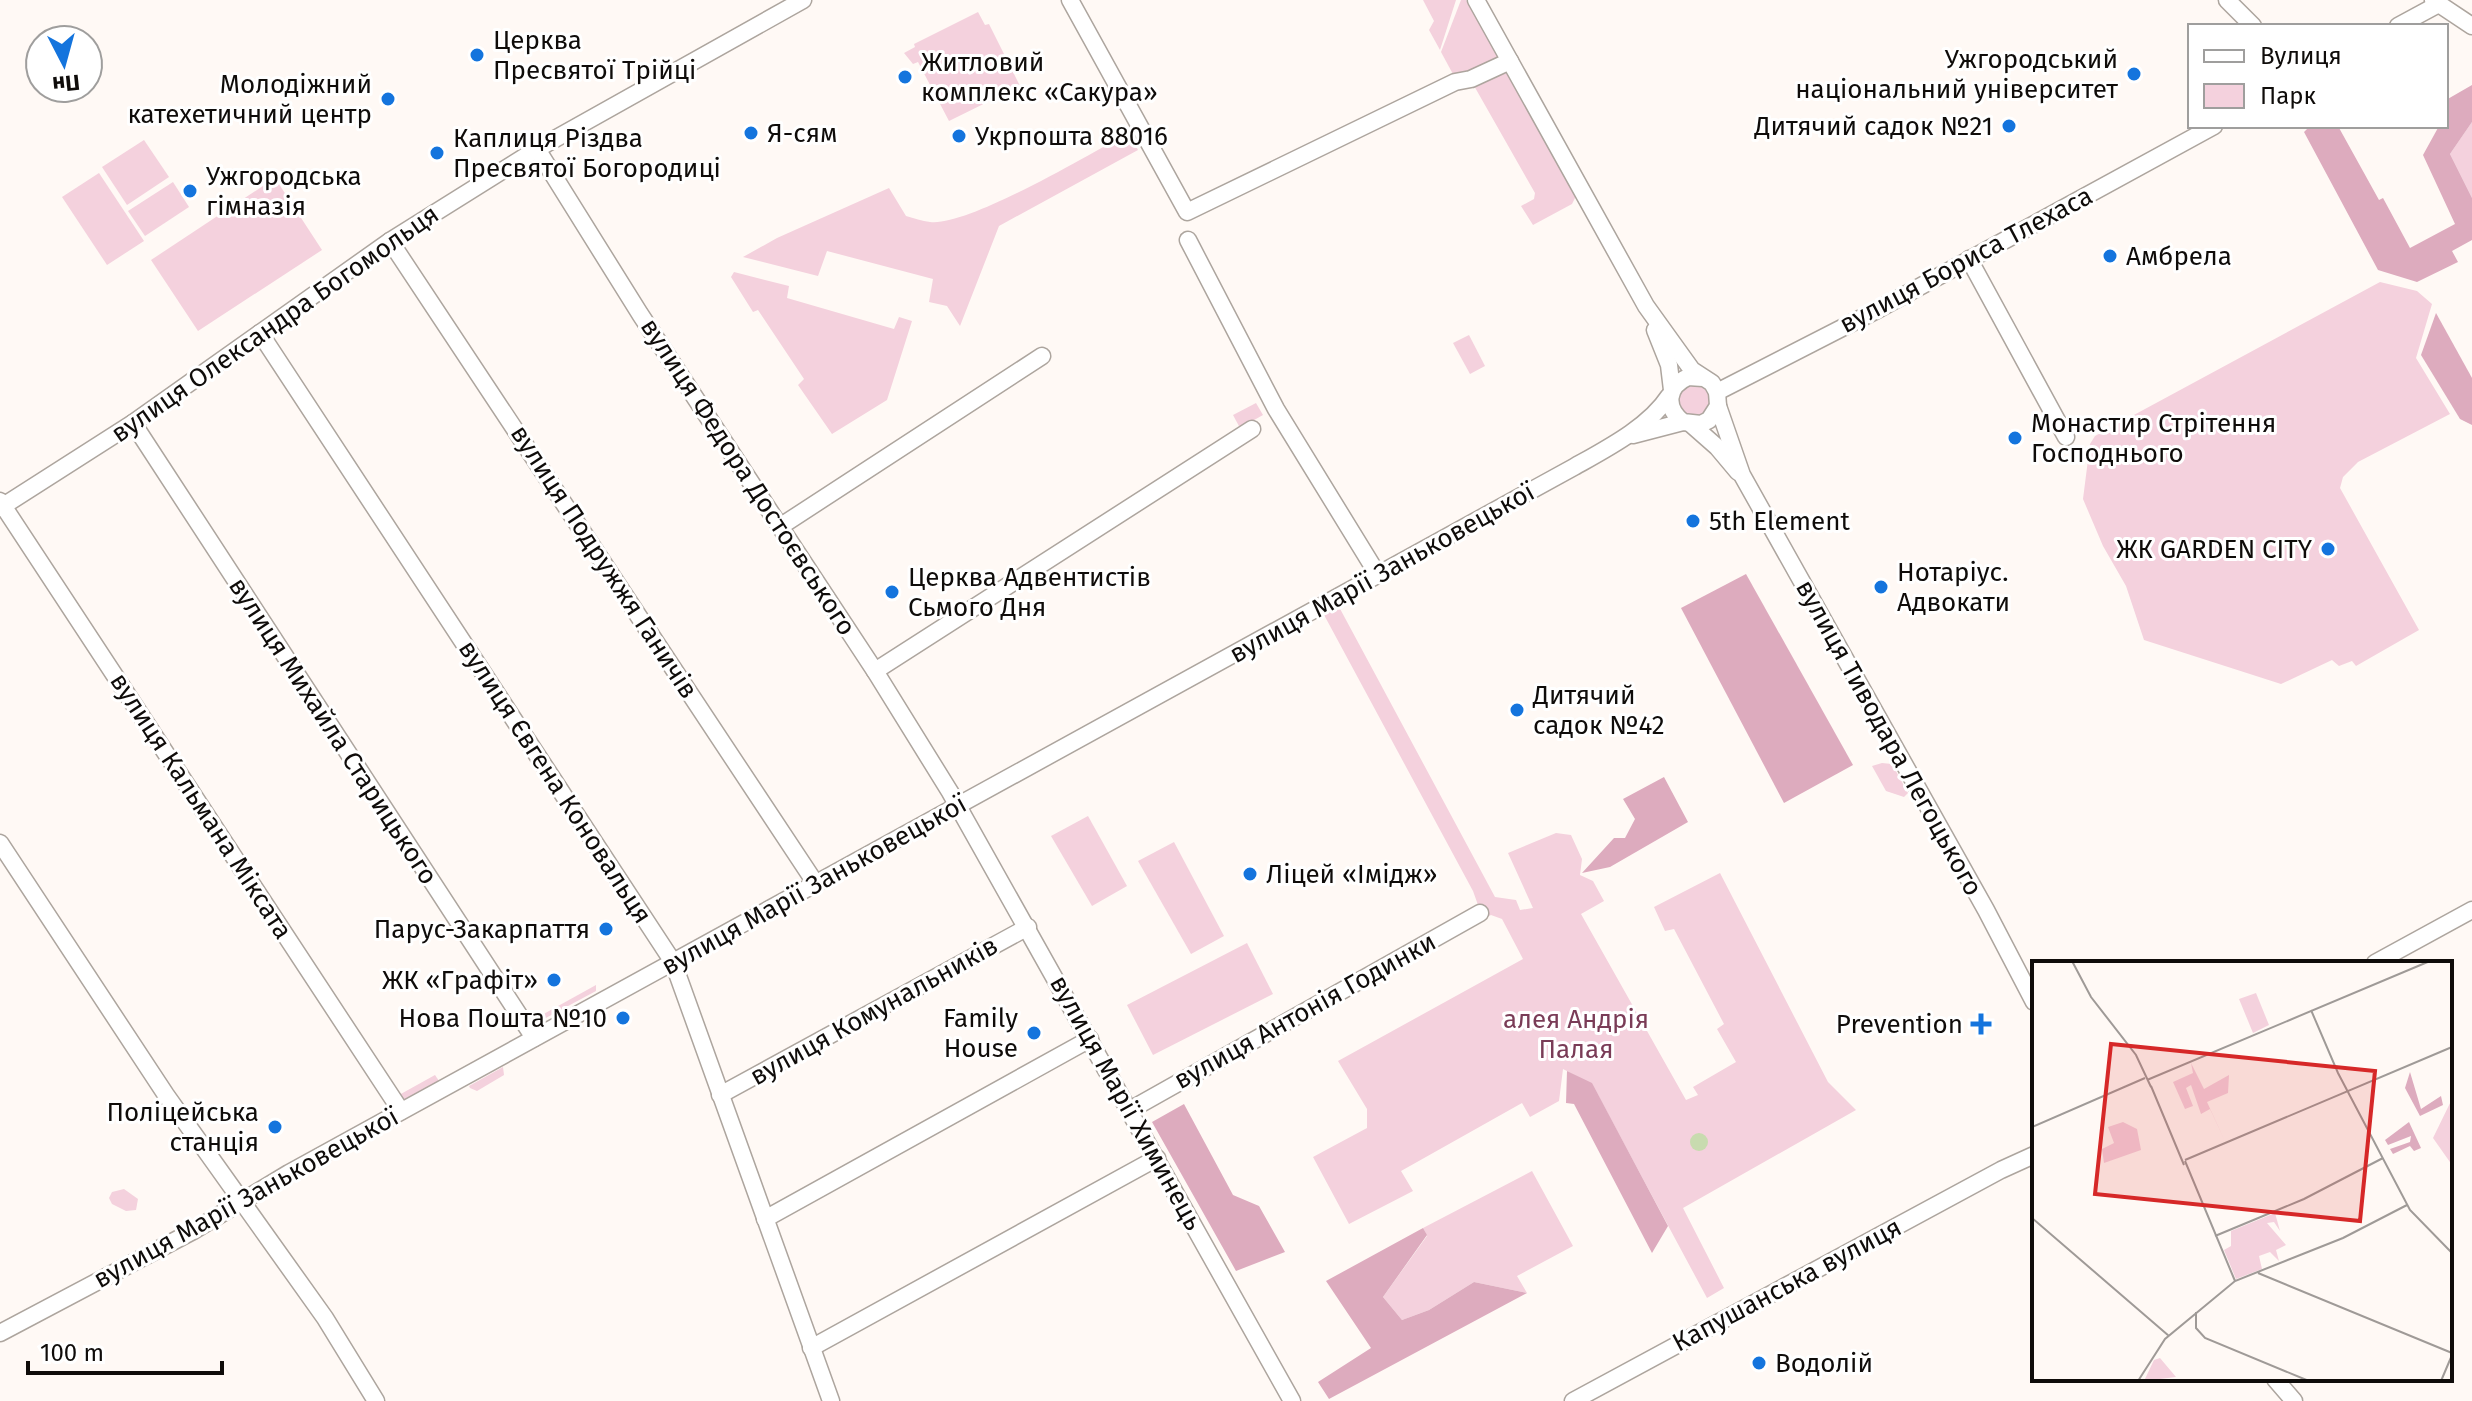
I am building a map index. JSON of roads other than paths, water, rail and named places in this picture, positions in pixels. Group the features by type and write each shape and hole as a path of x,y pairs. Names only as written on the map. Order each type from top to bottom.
{"street":[{"name":"вулиця Олександра Богомольця","path":"1,505 133,423 390,241 537,149 782,5 803,0"},
{"path":"1070,0 1187,212 1455,82 1471,79 1510,61"},
{"path":"1476,0 1650,313 1692,370 1712,383 1718,399 1709,420 1688,424 1672,410 1669,365 1650,313"},
{"path":"2227,0 2251,24"},
{"path":"2401,24 2435,2 2472,26"},
{"name":"вулиця Бориса Тлехаса","path":"1718,399 2210,128"},
{"name":"вулиця Федора Достоєвського","path":"537,149 640,314 875,671 958,806"},
{"path":"1188,240 1276,409 1378,575"},
{"name":"вулиця Подружжя Ганичів","path":"390,241 816,884"},
{"path":"1969,259 2066,437"},
{"name":"вулиця Євгена Коновальця","path":"260,333 673,962 831,1401"},
{"path":"781,526 1042,356"},
{"path":"1671,393 1688,377 1703,378"},
{"name":"вулиця Марії Заньковецької","path":"1628,436 1636,426 1658,411 1671,393"},
{"name":"вулиця Тиводара Легоцького","path":"1718,399 1742,475 1986,910 2032,998"},
{"name":"вулиця Михайла Старицького","path":"133,423 534,1038"},
{"name":"вулиця Марії Заньковецької","path":"0,1333 193,1231 401,1111 1628,436 1688,424"},
{"name":"вулиця Тиводара Легоцького","path":"1688,424 1710,440 1742,475"},
{"path":"875,671 1252,429"},
{"name":"вулиця Кальмана Міксата","path":"1,505 401,1111"},
{"name":"вулиця Марії Химинець","path":"958,806 1292,1401"},
{"path":"0,843 166,1095 333,1329 376,1401"},
{"path":"2379,961 2472,910"},
{"name":"вулиця Антонія Годинки","path":"1130,1110 1480,913"},
{"name":"вулиця Комунальників","path":"720,1095 1028,927"},
{"path":"765,1219 1090,1039"},
{"name":"Капушанська вулиця","path":"1573,1401 2032,1153"},
{"path":"811,1348 1157,1158"},
{"path":"2001,1170 2032,1164"},
{"path":"2277,1381 2294,1401"}],"place":[{"name":"Церква Пресвятої Трійці","path":"477,55"},
{"name":"Ужгородський національний університет","path":"2134,74"},
{"name":"Житловий комплекс «Сакура»","path":"905,77"},
{"name":"Молодіжний катехетичний центр","path":"388,99"},
{"name":"Дитячий садок №21","path":"2009,126"},
{"name":"Я-сям","path":"751,133"},
{"name":"Укрпошта 88016","path":"959,136"},
{"name":"Каплиця Різдва Пресвятої Богородиці","path":"437,153"},
{"name":"Ужгородська гімназія","path":"190,191"},
{"name":"Амбрела","path":"2110,256"},
{"name":"Монастир Стрітення Господнього","path":"2015,438"},
{"name":"5th Element","path":"1693,521"},
{"name":"ЖК GARDEN CITY","path":"2328,549"},
{"name":"Нотаріус. Адвокати","path":"1881,587"},
{"name":"Церква Адвентистів Сьмого Дня","path":"892,592"},
{"name":"Дитячий садок №42","path":"1517,710"},
{"name":"Ліцей «Імідж»","path":"1250,874"},
{"name":"Парус-Закарпаття","path":"606,929"},
{"name":"ЖК «Графіт»","path":"554,980"},
{"name":"Нова Пошта №10","path":"623,1018"},
{"name":"Prevention","path":"1981,1024"},
{"name":"Family House","path":"1034,1033"},
{"name":"Поліцейська станція","path":"275,1127"},
{"name":"Водолій","path":"1759,1363"}],"park label":[{"name":"алея Андрія Палая","path":"1576,1034"}]}
